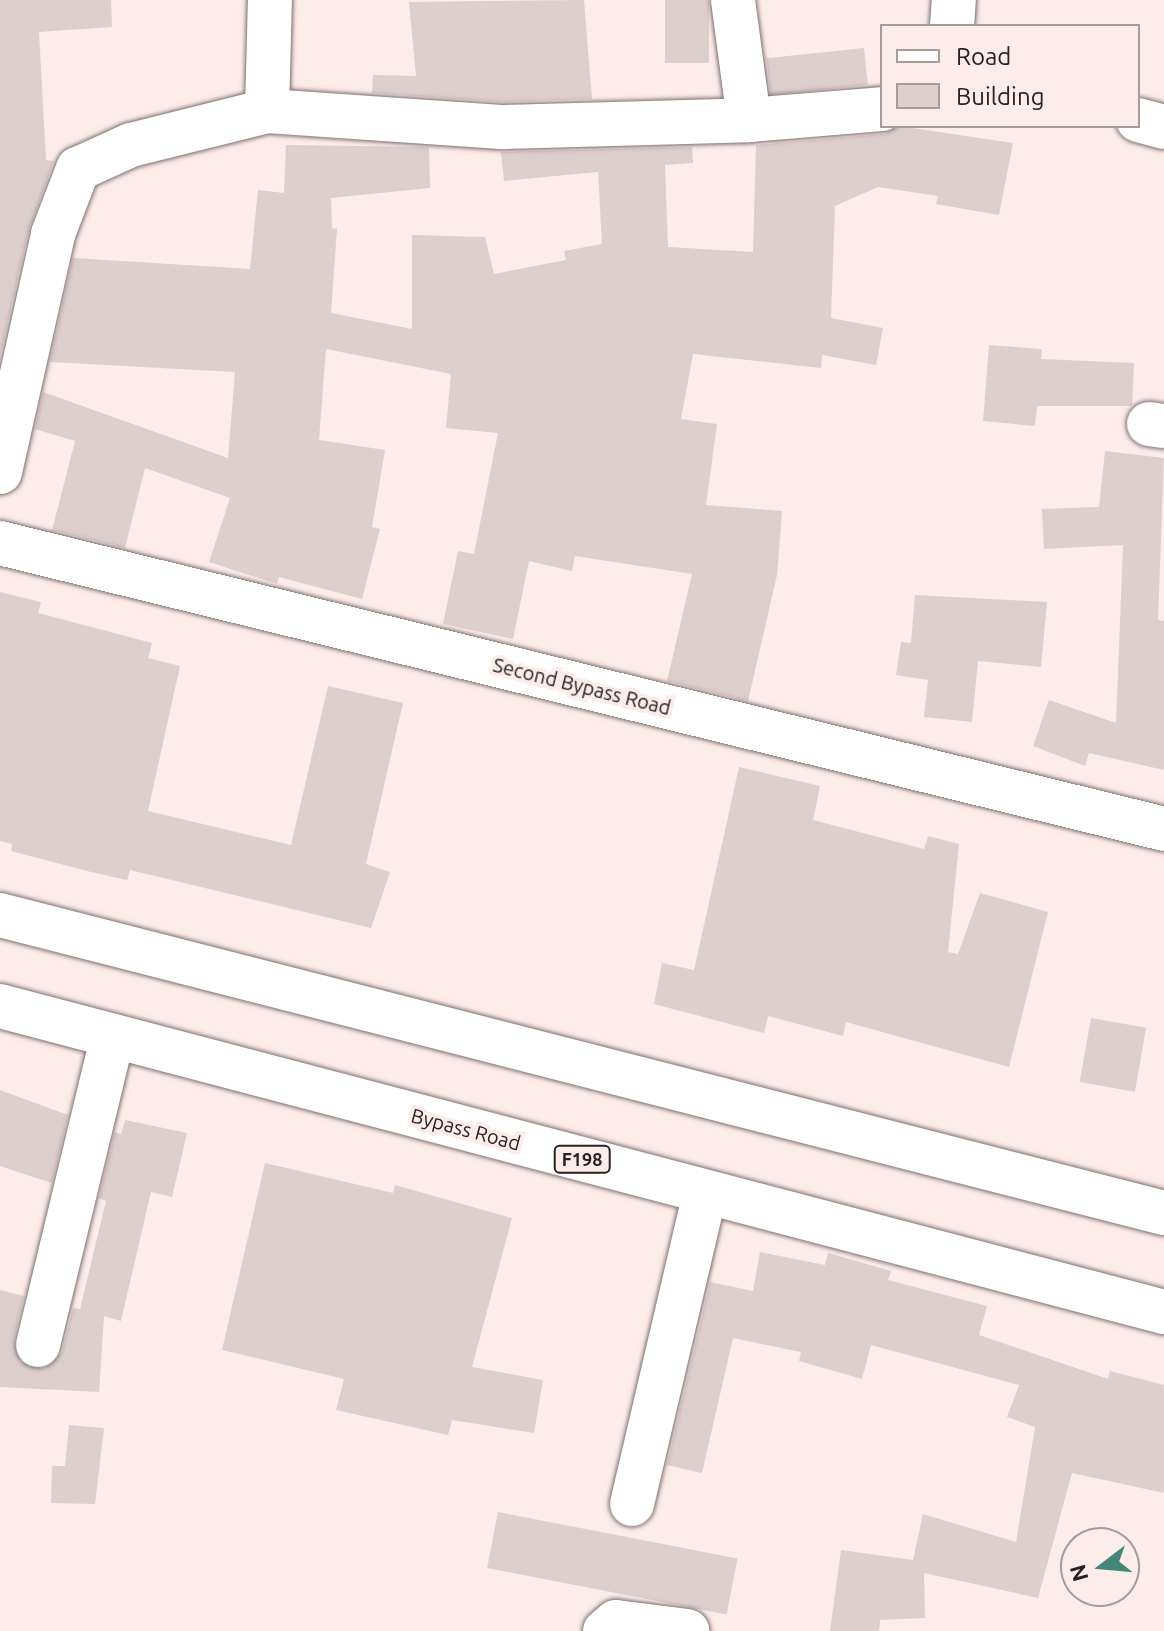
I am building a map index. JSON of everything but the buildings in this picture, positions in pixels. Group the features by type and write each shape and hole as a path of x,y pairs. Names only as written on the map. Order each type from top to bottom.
{"street":[{"path":"267,111 270,0"},
{"path":"733,0 749,120"},
{"path":"952,24 954,0"},
{"path":"0,472 53,234 78,169 131,145 267,111 504,127 749,120 880,109"},
{"path":"1140,121 1164,127"},
{"name":"Second Bypass Road","path":"0,543 1164,829"},
{"path":"0,915 1164,1213"},
{"name":"Bypass Road","path":"0,1006 1164,1312"},
{"path":"38,1345 113,1036"},
{"path":"632,1504 705,1192"},
{"path":"605,1631 616,1622 687,1631"}]}
